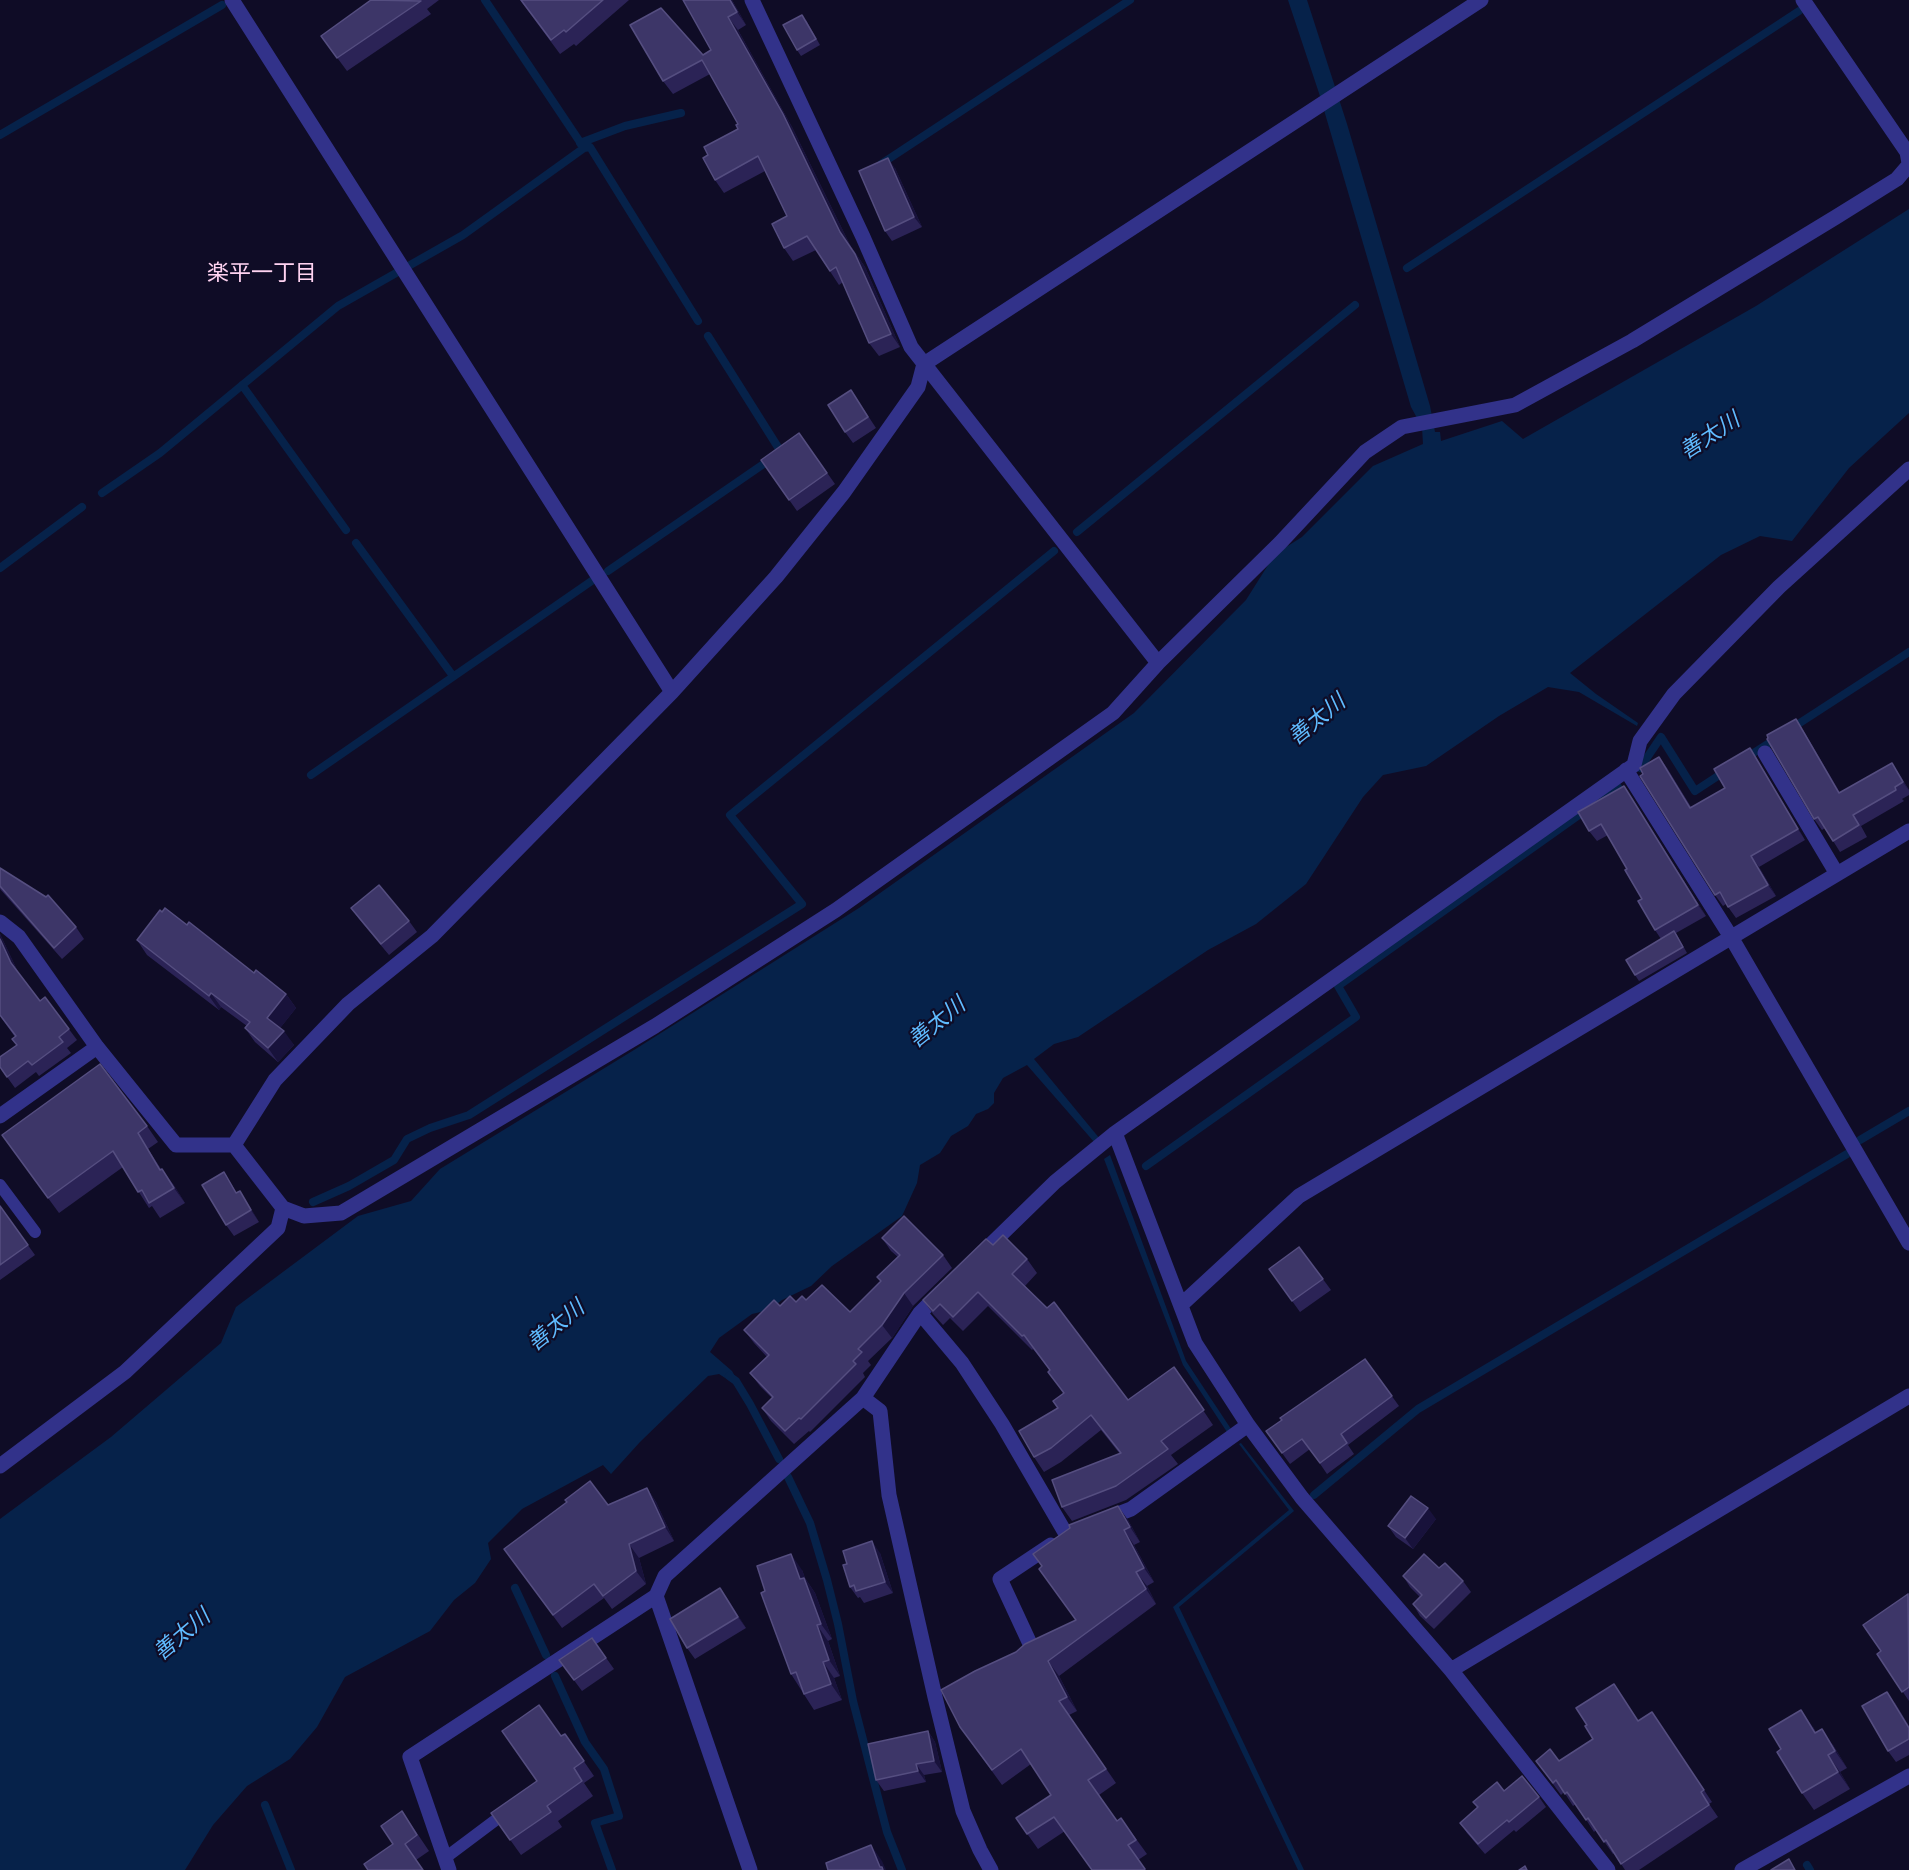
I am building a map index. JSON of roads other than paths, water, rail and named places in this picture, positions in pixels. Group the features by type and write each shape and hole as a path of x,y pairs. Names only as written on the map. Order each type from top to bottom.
{"street":[{"path":"232,0 672,692"},
{"path":"234,1145 275,1080 348,1004 432,936 672,692 776,577 844,492 918,387 924,364 1481,0"},
{"path":"234,1145 283,1208 304,1215 341,1213 655,1026 836,910 1113,713 1158,663 1280,543 1365,452 1402,427 1515,405 1632,341 1897,179 1909,164 1907,152 1803,0"},
{"path":"759,3 911,347 1158,663"},
{"path":"970,1264 1055,1182 1115,1133 1634,765 1640,741 1674,694 1779,587 1909,469"},
{"path":"1765,753 1837,874"},
{"path":"1626,770 1731,937 1909,1243"},
{"path":"1181,1305 1299,1196 1909,831"},
{"path":"0,922 19,937 97,1047 176,1145 234,1145"},
{"path":"0,1116 97,1047"},
{"path":"1115,1133 1195,1343 1248,1425 1302,1498 1451,1670 1608,1870"},
{"path":"0,1466 125,1372 278,1228 283,1208"},
{"path":"447,1864 410,1757 656,1596 665,1576 863,1398 920,1313 954,1280"},
{"path":"920,1313 962,1363 1077,1530"},
{"path":"1451,1670 1909,1396"},
{"path":"863,1398 880,1411 889,1495 940,1694 963,1812 991,1870"},
{"path":"1011,1663 1022,1658 1032,1648 1000,1580 1077,1530 1131,1509 1248,1425"},
{"path":"656,1596 750,1870"},
{"path":"1742,1870 1909,1776"}],"lane":[{"path":"0,1185 35,1232"},
{"path":"447,1864 522,1799"}],"water":[{"name":"善太川","path":"1288,0 1307,0 1347,124 1430,406 1435,432 1440,432 1441,441 1502,421 1523,439 1756,306 1909,209 1909,413 1849,468 1792,541 1760,536 1721,555 1570,673 1638,723 1637,726 1579,692 1548,687 1499,716 1426,766 1383,775 1363,797 1306,884 1256,924 1208,950 1078,1037 1054,1044 1034,1059 1100,1139 1095,1143 1027,1065 1003,1078 994,1093 994,1103 988,1109 976,1114 968,1126 951,1136 940,1153 920,1165 917,1183 902,1216 832,1266 811,1286 782,1300 769,1310 752,1314 719,1338 710,1352 732,1371 737,1380 733,1383 719,1374 708,1376 640,1442 611,1474 603,1465 522,1509 488,1543 491,1559 475,1583 454,1600 430,1631 345,1677 317,1727 290,1759 247,1786 213,1825 185,1870 0,1870 0,1519 111,1437 221,1343 236,1307 358,1216 411,1201 440,1169 859,908 1134,713 1246,600 1275,554 1302,537 1373,466 1423,444 1422,427 1411,407 1319,93"},
{"path":"1110,1155 1186,1361 1231,1429 1227,1432 1183,1365 1104,1159"},
{"path":"1241,1443 1294,1511 1179,1607 1304,1870 1298,1870 1173,1607 1289,1510 1239,1444"}],"waterway":[{"path":"485,0 584,148 590,147 698,321"},
{"path":"881,164 1130,0"},
{"path":"0,135 222,5"},
{"path":"1407,268 1799,11"},
{"path":"580,143 625,126 681,113"},
{"path":"102,493 160,453 338,306 463,235 584,148"},
{"path":"1077,532 1355,305"},
{"path":"608,571 781,452 708,336"},
{"path":"242,385 346,530"},
{"path":"0,568 82,507"},
{"path":"356,543 453,676"},
{"path":"313,1202 349,1186 394,1160 407,1139 430,1128 469,1115 802,904 730,815 1054,551"},
{"path":"311,775 593,580"},
{"path":"1792,728 1909,652"},
{"path":"1640,768 1661,737 1695,791 1724,772"},
{"path":"1744,759 1777,738"},
{"path":"1595,803 1618,787"},
{"path":"1146,1166 1356,1017 1338,986 1586,810"},
{"path":"1860,1140 1909,1111"},
{"path":"1314,1495 1418,1409 1847,1154"},
{"path":"729,1376 736,1381 750,1404 779,1459"},
{"path":"788,1477 810,1523 827,1580 853,1701 887,1832 902,1870"},
{"path":"515,1588 546,1655"},
{"path":"555,1676 585,1742 604,1769 619,1816 595,1823 612,1870"},
{"path":"265,1805 291,1870"},
{"path":"1807,1865 1810,1870"}],"district":[{"name":"楽平一丁目","path":"262,274"}]}
